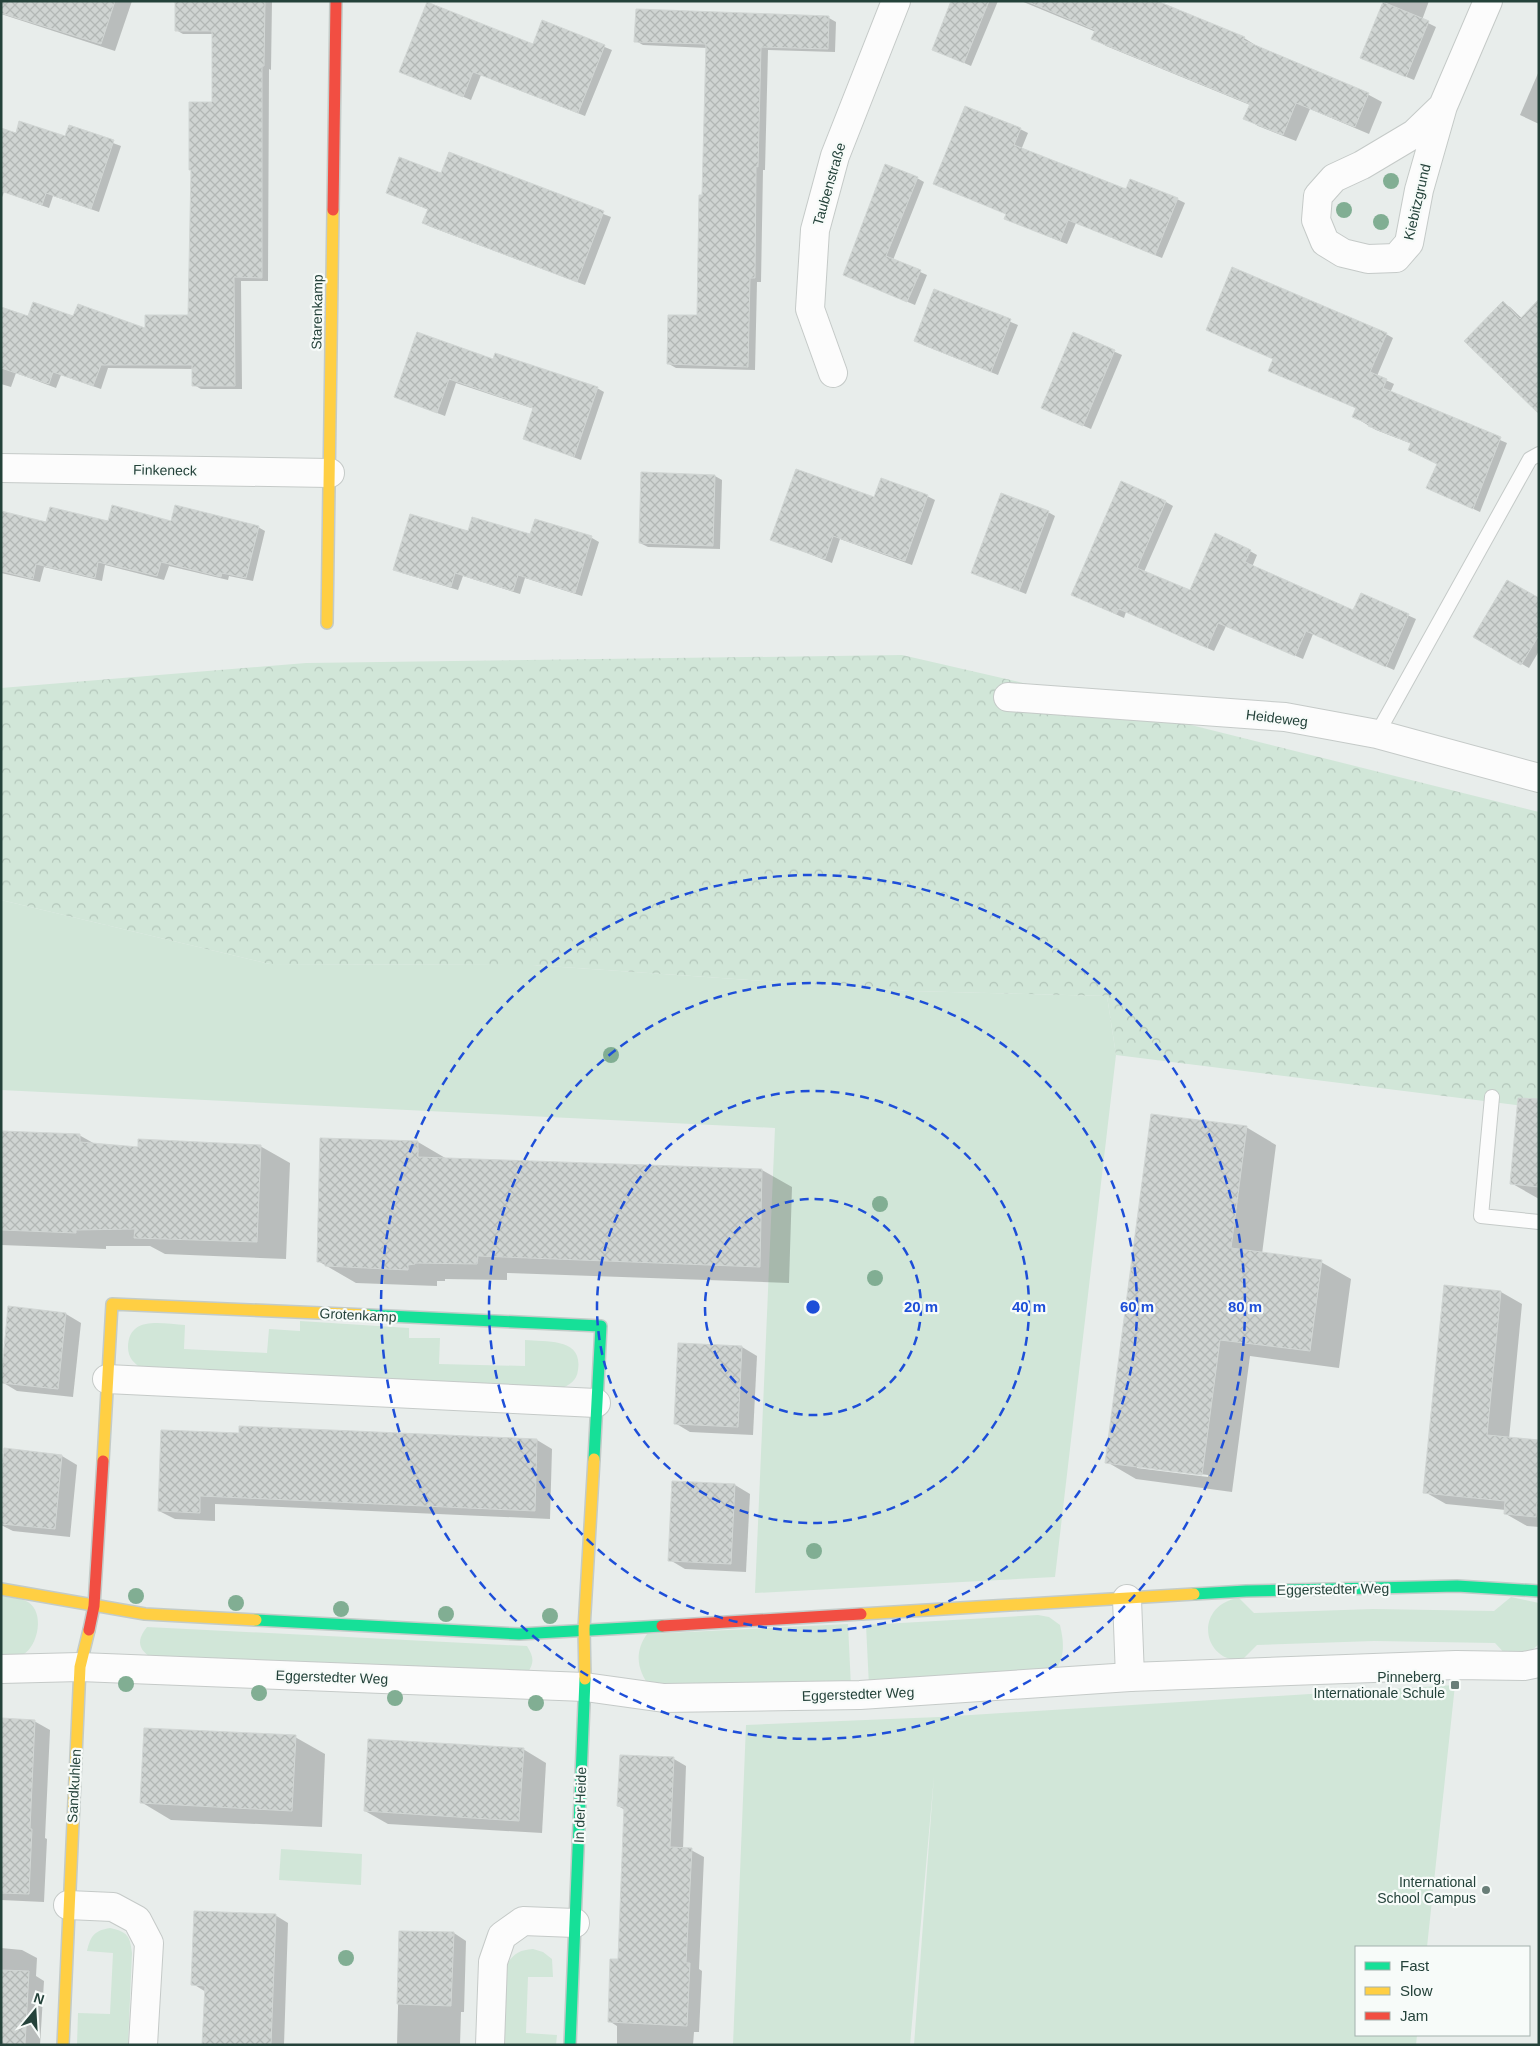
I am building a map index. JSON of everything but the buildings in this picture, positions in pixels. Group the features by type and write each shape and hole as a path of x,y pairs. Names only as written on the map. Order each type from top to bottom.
{"street":[{"name":"Starenkamp","path":"326,623 330,472 336,1"},
{"name":"Taubenstraße","path":"833,373 810,309 815,230 835,156 896,1"},
{"name":"Kiebitzgrund","path":"1443,106 1414,134 1362,165 1334,178 1318,196 1316,220 1325,242 1343,253 1368,259 1396,258 1409,243 1419,190 1443,106 1488,1"},
{"name":"Finkeneck","path":"1,468 330,472"},
{"name":"Heideweg","path":"1008,697 1285,717 1377,734 1539,778"},
{"name":"Grotenkamp","path":"94,1606 112,1304 592,1325 602,1326 584,1629"},
{"path":"107,1379 596,1403"},
{"name":"Eggerstedter Weg","path":"1,1589 28,1592 94,1606 145,1614 519,1634 1246,1591 1457,1586 1539,1591"},
{"path":"1127,1599 1130,1678"},
{"path":"80,1667 94,1606"},
{"path":"584,1629 585,1687"},
{"name":"Eggerstedter Weg","path":"1,1669 80,1667 585,1687 664,1698 851,1696 1130,1678 1456,1665 1524,1666 1539,1663"},
{"name":"Sandkuhlen","path":"63,2045 80,1667"},
{"name":"In der Heide","path":"570,2045 585,1687"},
{"path":"68,1905 113,1907 137,1920 149,1943 143,2045"},
{"path":"490,2045 494,1962 502,1936 523,1921 575,1923"}],"lane":[{"path":"1377,734 1530,460 1539,454"},
{"path":"1492,1097 1481,1216 1539,1222"}],"green space":[{"path":"902,655 1015,681 1539,812 1539,1108 1116,1055 1107,996 910,991 533,965 270,964 1,900 1,688 306,663"},
{"path":"1,900 270,964 533,965 910,991 1107,996 1116,1055 1055,1577 755,1593 775,1128 1,1090"},
{"path":"300,1321 409,1328 409,1338 440,1338 439,1364 525,1366 525,1340 553,1342 569,1347 575,1352 578,1360 578,1370 572,1382 560,1389 142,1369 132,1360 128,1351 130,1337 134,1330 140,1326 157,1323 185,1325 184,1349 267,1353 269,1329 300,1331"},
{"path":"1,1596 28,1602 37,1614 38,1629 33,1644 29,1650 19,1656 1,1657"},
{"path":"1511,1597 1539,1603 1539,1644 1524,1657 1509,1658 1495,1643 1374,1641 1257,1645 1241,1661 1227,1658 1217,1651 1211,1642 1208,1631 1210,1620 1215,1610 1225,1602 1239,1598 1254,1613 1373,1609 1494,1611"},
{"path":"1038,1615 1049,1617 1060,1625 1063,1648 1056,1670 869,1686 866,1625"},
{"path":"848,1624 851,1687 650,1687 640,1668 640,1647 647,1634"},
{"path":"147,1627 527,1646 532,1656 532,1662 528,1672 155,1660 145,1653 140,1646 141,1637"},
{"path":"1455,1685 1427,1946 1355,1946 1355,2036 1417,2036 1416,2045 914,2045 934,1776 910,2045 733,2045 746,1725 939,1717"},
{"path":"281,1849 362,1854 361,1885 279,1880"},
{"path":"110,1928 121,1931 127,1936 132,1953 128,2045 77,2045 78,2013 110,2014 113,1953 87,1951 90,1941 97,1932"},
{"path":"533,1949 543,1952 552,1959 553,1977 528,1977 526,2033 557,2035 556,2045 504,2045 507,1964 518,1953"}],"traffic: fast":[{"path":"367,1315 601,1326 594,1459"},
{"path":"1194,1594 1457,1586 1539,1591"},
{"path":"256,1620 519,1634 662,1626"},
{"path":"570,2045 585,1679"}],"traffic: slow":[{"path":"327,623 333,210"},
{"path":"103,1461 112,1304 367,1315"},
{"path":"585,1679 584,1629 594,1459"},
{"path":"1,1589 145,1614 256,1620"},
{"path":"861,1614 1194,1594"},
{"path":"63,2045 80,1667 89,1630"}],"traffic: jam":[{"path":"333,210 336,1"},
{"path":"89,1630 94,1606 103,1461"},
{"path":"662,1626 861,1614"}],"place":[{"name":"Pinneberg, Internationale Schule","path":"1455,1685"},
{"name":"International School Campus","path":"1486,1890"}]}
